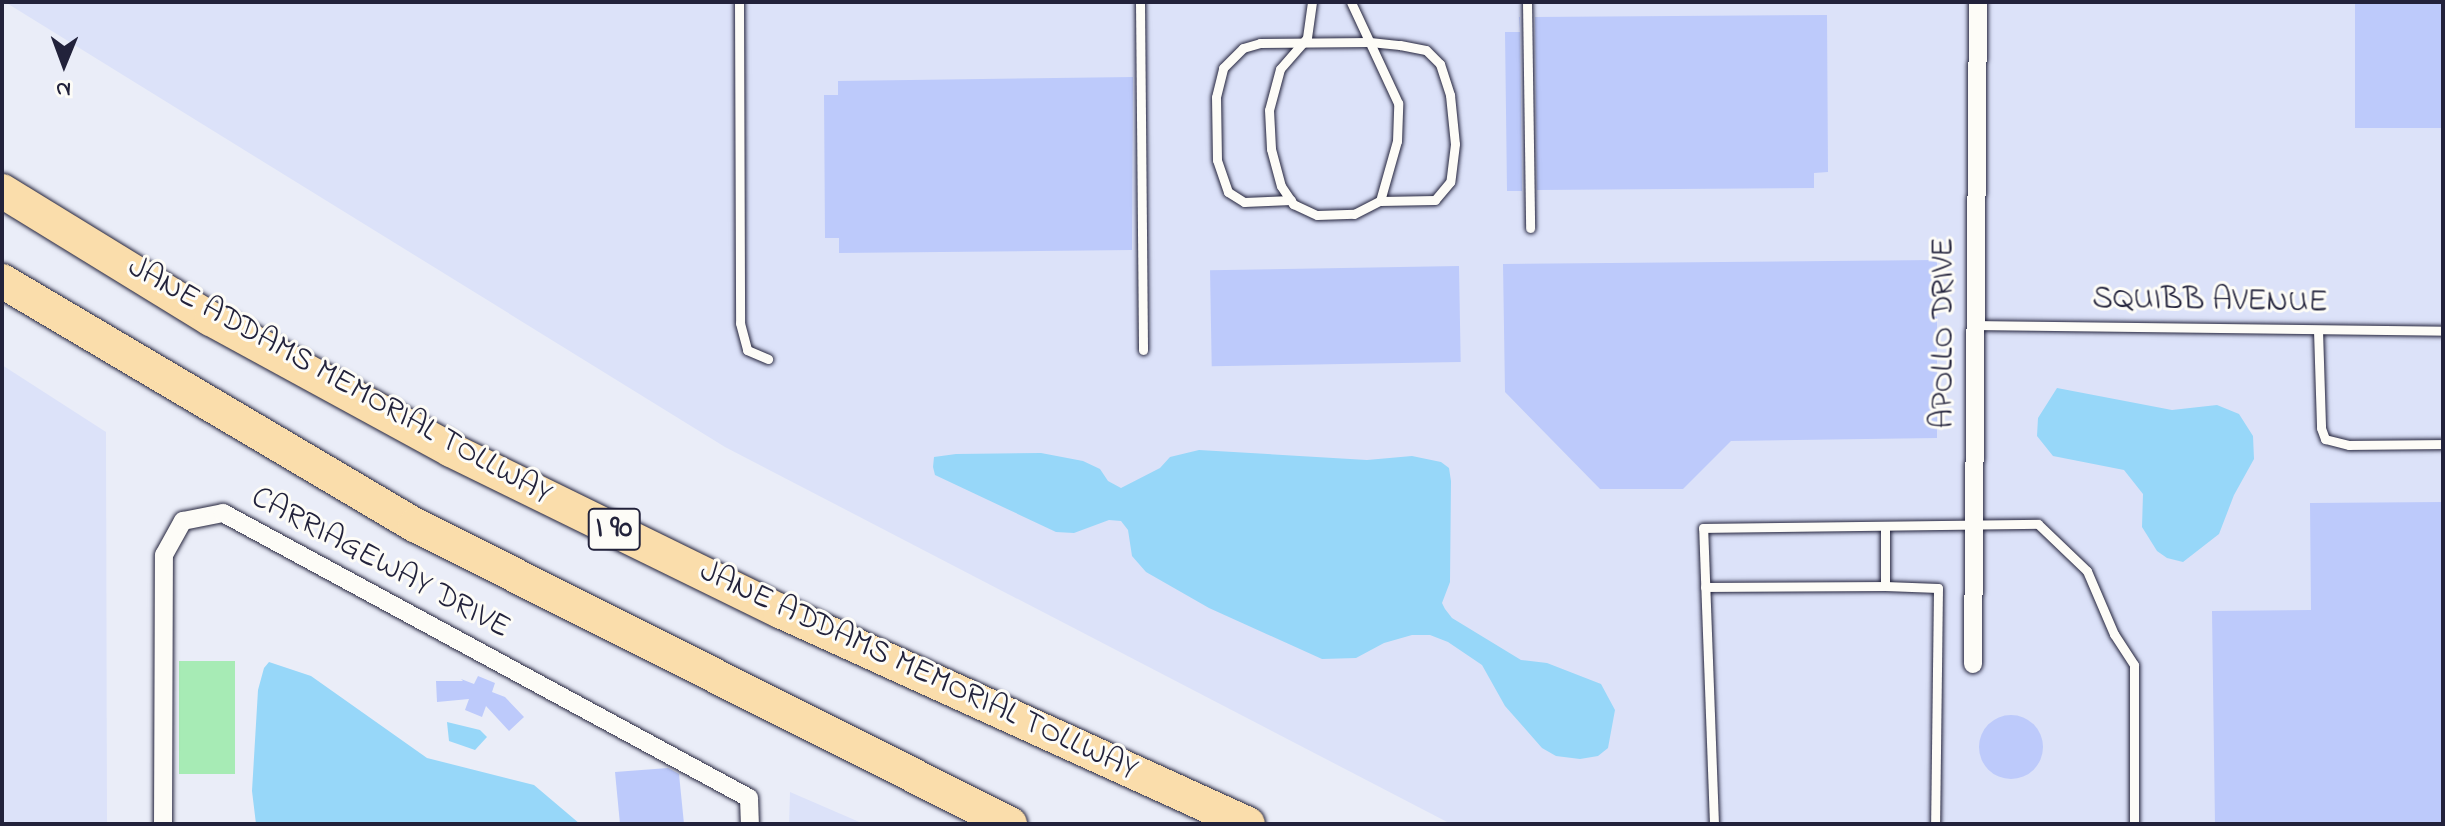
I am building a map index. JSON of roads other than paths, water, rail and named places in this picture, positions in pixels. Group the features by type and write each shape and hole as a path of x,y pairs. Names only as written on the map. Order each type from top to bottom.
{"highway":[{"name":"JANE ADDAMS MEMORIAL TOLLWAY","path":"2,191 211,319 451,450 780,611 1248,824"},
{"path":"2,281 415,525 1010,824"}],"street":[{"name":"APOLLO DRIVE","path":"1973,664 1978,2"},
{"name":"CARRIAGEWAY DRIVE","path":"163,824 164,555 183,521 223,513 749,798 750,824"}],"lane":[{"path":"739,2 740,323 747,350 768,359"},
{"path":"1140,2 1143,350"},
{"path":"1291,200 1244,202 1228,192 1217,160 1216,97 1223,68 1243,48 1260,43 1303,42 1370,42 1426,50 1440,64 1450,95 1455,144 1450,182 1435,200 1380,201 1354,214 1317,215 1291,200 1281,186 1271,149 1269,110 1280,69 1303,42 1307,38 1312,2"},
{"path":"1351,2 1398,103 1397,141 1380,201"},
{"path":"1527,2 1530,228"},
{"name":"SQUIBB AVENUE","path":"1976,325 2443,331"},
{"path":"2318,330 2321,428 2325,439 2349,445 2443,444"},
{"path":"1714,824 1703,528 2038,524 2087,571 2114,634 2134,665 2134,824"},
{"path":"1885,526 1885,586"},
{"path":"1705,587 1938,588 1935,824"}],"water":[{"path":"2057,388 2172,410 2217,405 2239,414 2253,436 2254,459 2234,495 2219,534 2183,562 2167,558 2157,551 2142,527 2143,494 2124,470 2053,456 2037,436 2038,418"},
{"path":"1199,450 1367,460 1412,456 1441,462 1449,468 1451,481 1450,582 1442,603 1445,609 1452,618 1521,660 1547,663 1601,684 1615,710 1608,748 1598,756 1580,759 1556,756 1542,748 1505,706 1482,665 1448,642 1430,635 1412,635 1384,643 1356,658 1322,659 1209,608 1146,572 1132,556 1128,530 1121,521 1109,520 1074,533 1056,532 935,475 933,467 934,457 956,454 1041,453 1083,461 1100,469 1108,481 1121,488 1160,468 1170,457"},
{"path":"269,662 311,676 427,758 534,785 580,824 256,824 252,791 258,690 264,668"},
{"path":"447,722 480,730 487,737 475,750 449,741"}]}
